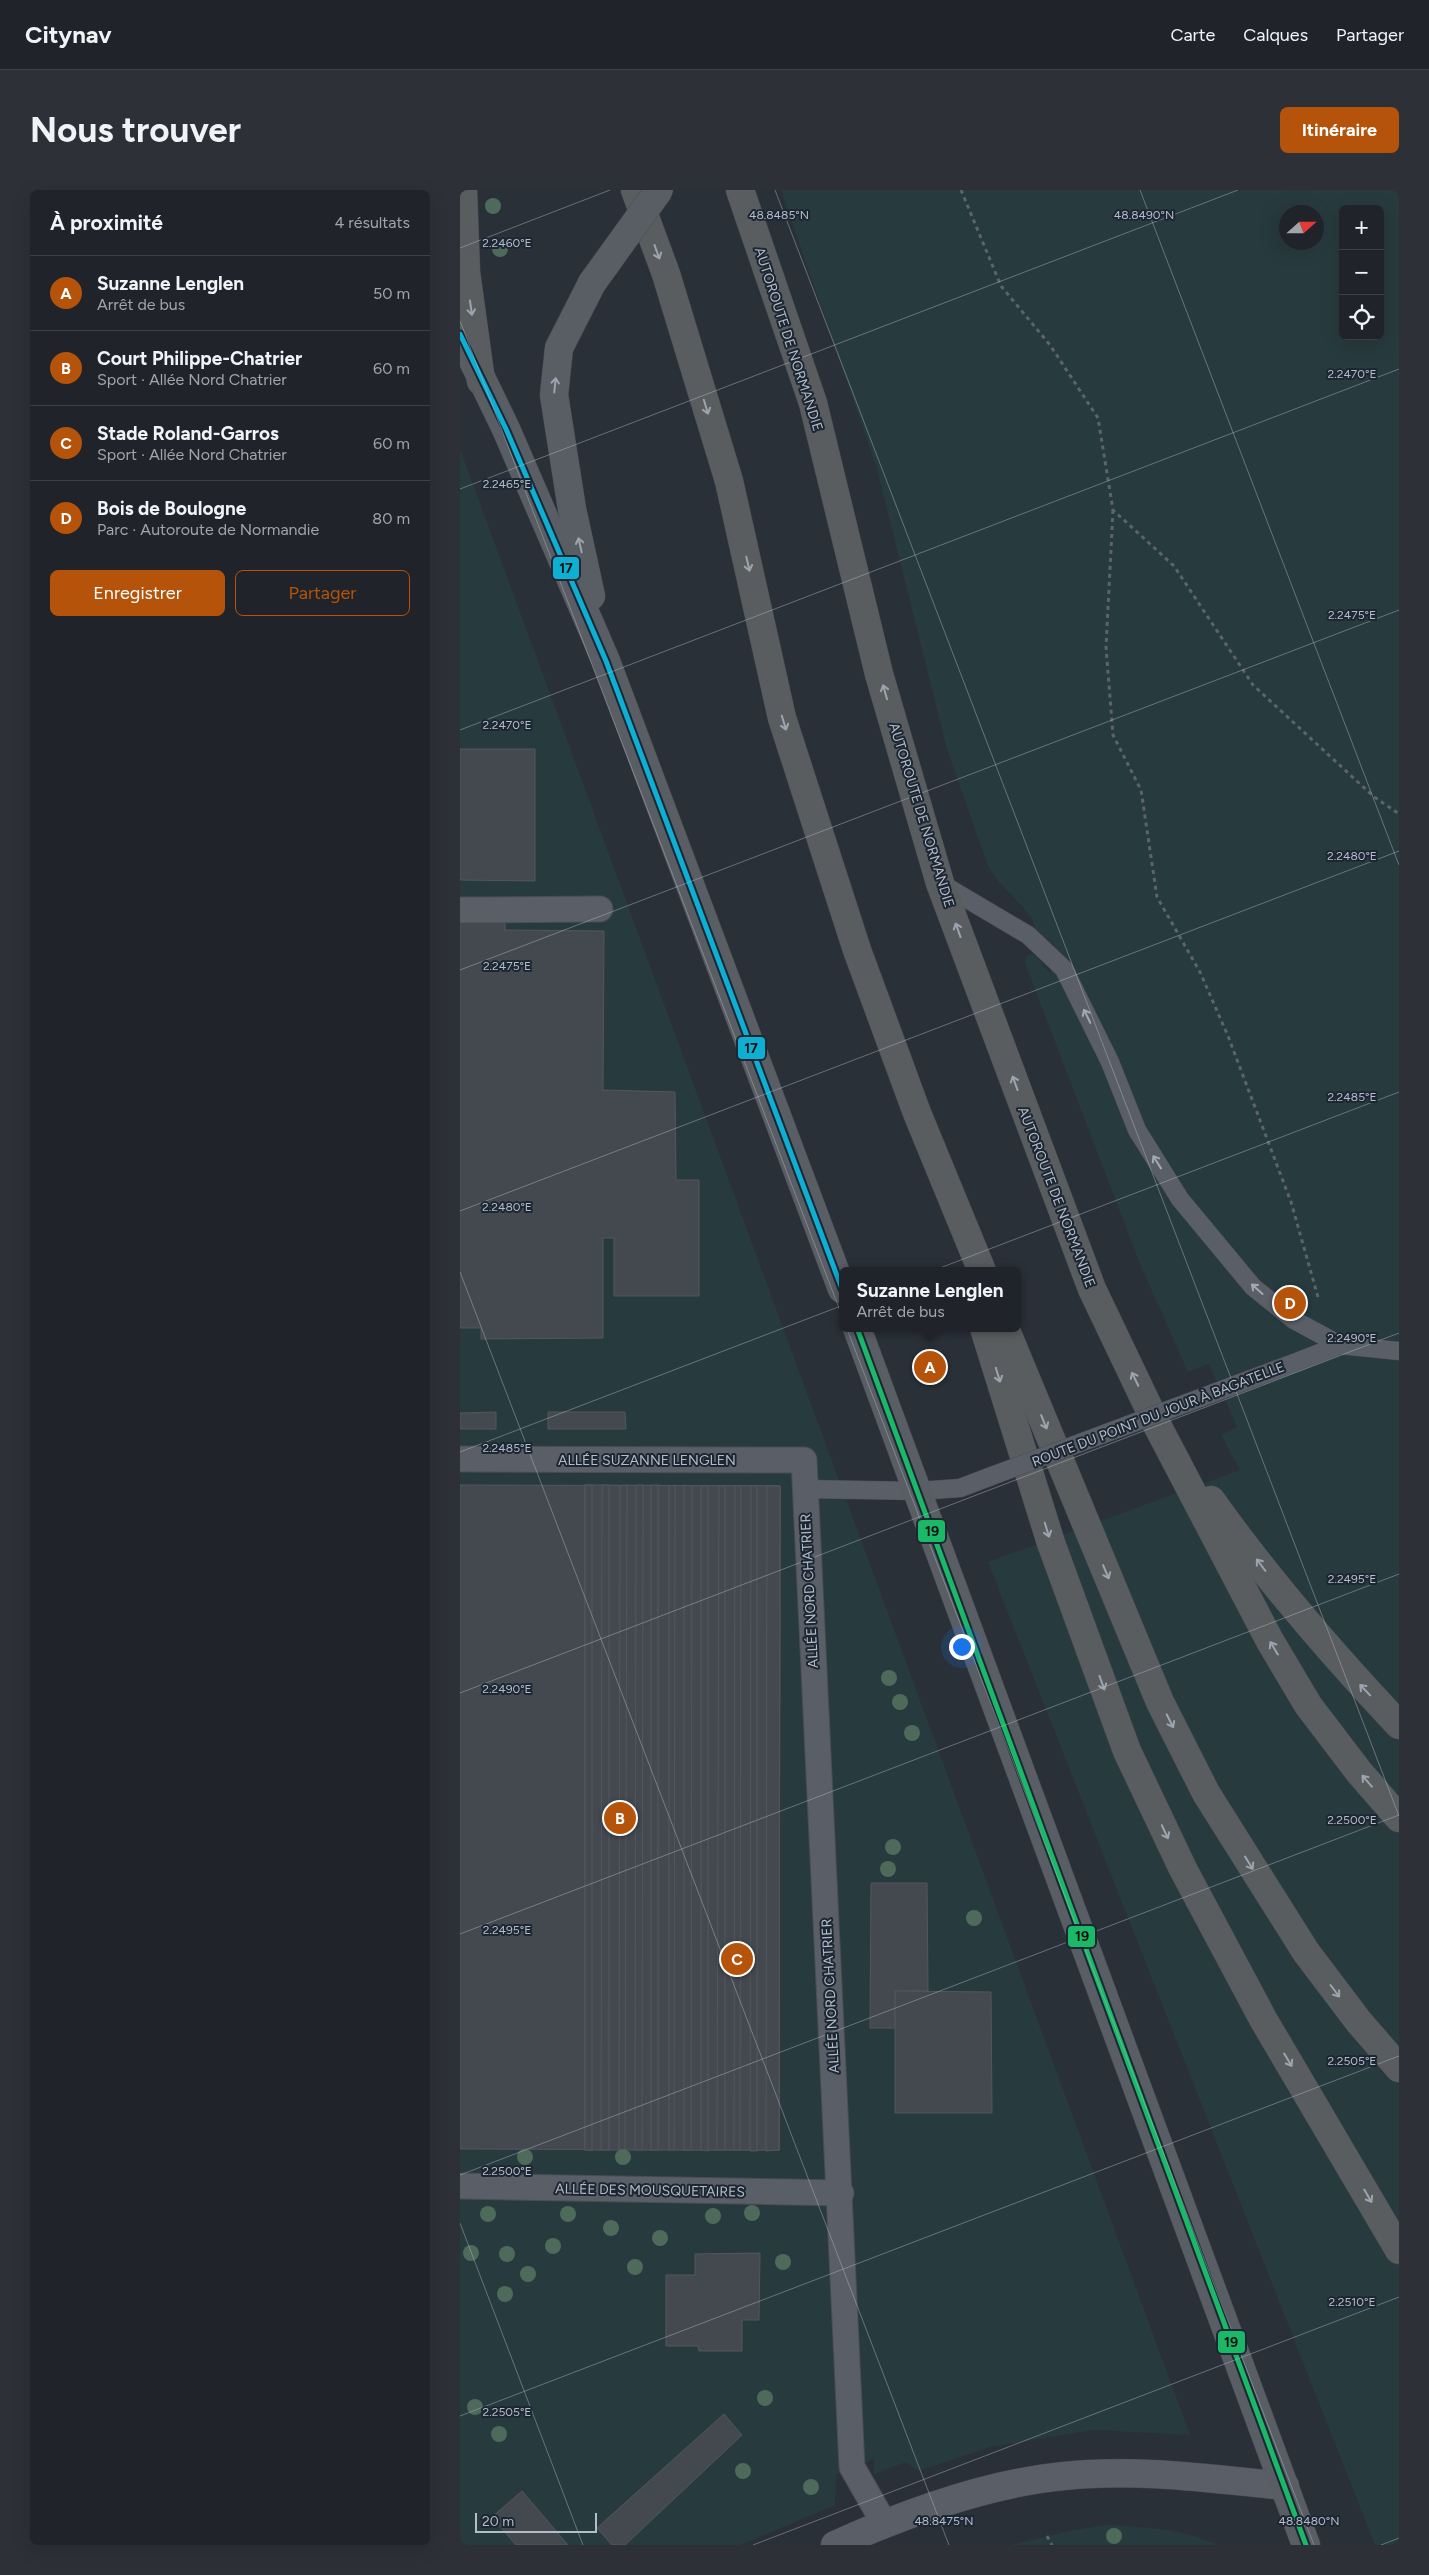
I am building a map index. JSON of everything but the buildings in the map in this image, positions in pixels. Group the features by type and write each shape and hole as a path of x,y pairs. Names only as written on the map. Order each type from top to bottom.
{"highway":[{"path":"463,190 466,272 481,380"},
{"path":"635,190 666,274 729,481 782,718 857,950 917,1113 980,1267"},
{"name":"AUTOROUTE DE NORMANDIE","path":"740,190 813,403 879,674 940,883 1092,1289 1156,1423"},
{"path":"917,1113 965,1267"},
{"path":"985,1332 1051,1543 1127,1751 1183,1869 1263,2019 1399,2250"},
{"path":"1007,1332 1160,1702 1206,1794 1306,1952 1359,2022 1399,2068"},
{"path":"1156,1423 1280,1591 1352,1676 1399,1725"},
{"path":"1156,1423 1270,1641 1308,1705 1359,1772 1399,1818"}],"main road":[{"path":"606,661 572,509 554,395 559,348 592,283 659,190"},
{"path":"460,334 506,429 606,661 839,1281"},
{"path":"858,1332 1306,2545"}],"street":[{"path":"460,910 600,909"},
{"name":"ALLÉE SUZANNE LENGLEN","path":"460,1460 804,1460"},
{"name":"ALLÉE NORD CHATRIER","path":"804,1460 852,2467 884,2523"},
{"name":"ALLÉE DES MOUSQUETAIRES","path":"460,2186 840,2193"},
{"path":"835,2545 884,2523 996,2488 1064,2476 1138,2474 1285,2486"}],"lane":[{"path":"940,883 1028,935 1064,969 1110,1062 1137,1130 1180,1199 1253,1287 1294,1320 1340,1345"},
{"name":"ROUTE DU POINT DU JOUR À BAGATELLE","path":"804,1489 918,1491 960,1488 1340,1345 1399,1352"}],"path":[{"path":"961,190 1001,286 1050,345 1098,418 1112,510 1106,646 1113,735 1141,790 1157,898 1200,972 1228,1036 1291,1202 1316,1292 1340,1345"},
{"path":"1112,510 1174,566 1253,685 1373,796 1399,814"},
{"path":"1047,2536 1052,2545"}],"green space":[{"path":"781,190 1399,190 1399,2545 1375,2545 988,1562 1240,1470 1221,1435 1237,1427 1209,1364 1188,1372 1140,1264 1025,963 1027,955 1035,955 1052,976 1031,916 998,881 988,866 947,749 877,469"},
{"path":"460,449 1190,2435 1093,2430 990,2447 918,2471 906,2462 874,2474 874,2459 836,2475 835,2505 741,2545 460,2545"},
{"path":"1107,2525 1177,2532 1204,2539 1217,2545 1011,2545 1074,2530"}],"transit line":[{"name":"17","path":"460,334 506,429 606,661 839,1281"},
{"name":"19","path":"858,1332 1306,2545"}],"place":[{"name":"Bois de Boulogne","path":"1290,1303"},
{"name":"Suzanne Lenglen","path":"930,1367"},
{"name":"Court Philippe-Chatrier","path":"620,1818"},
{"name":"Stade Roland-Garros","path":"737,1959"}]}
